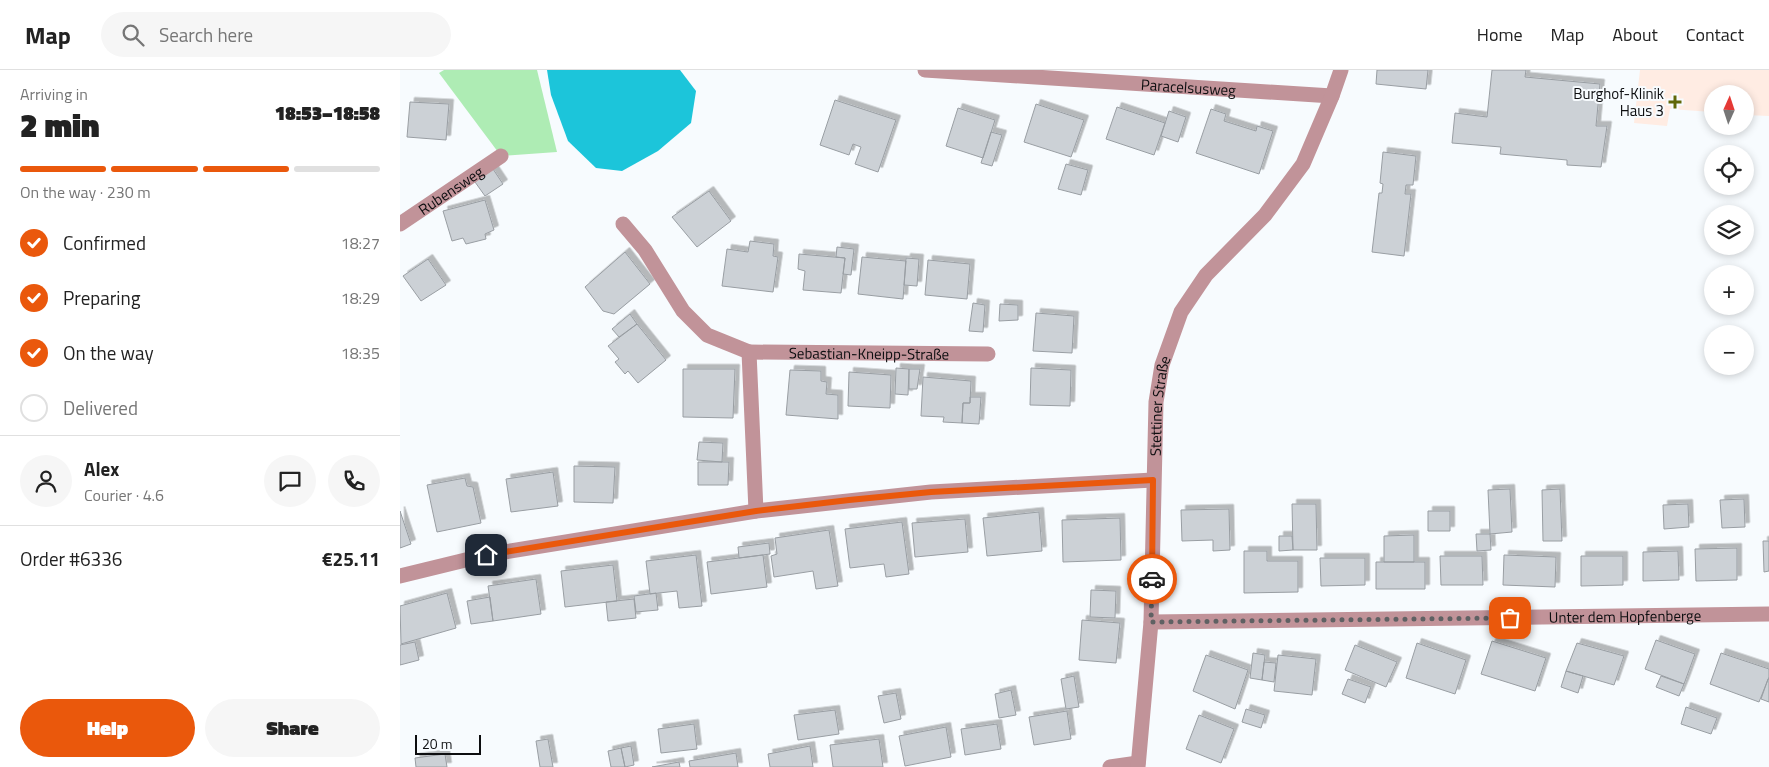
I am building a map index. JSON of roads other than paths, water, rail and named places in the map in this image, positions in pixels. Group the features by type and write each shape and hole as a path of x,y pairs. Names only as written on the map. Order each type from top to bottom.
{"street":[{"name":"Paracelsusweg","path":"925,70 1332,96"},
{"name":"Stettiner Straße","path":"1138,765 1151,622 1153,480 1157,393 1162,365 1181,312 1206,275 1265,214 1303,164 1341,70"},
{"name":"Rubensweg","path":"400,224 501,156"},
{"name":"Sebastian-Kneipp-Straße","path":"623,224 645,250 683,311 708,335 749,352 988,354"},
{"path":"749,352 756,511"},
{"path":"400,576 486,555 756,511 931,492 1153,480"},
{"name":"Unter dem Hopfenberge","path":"1151,622 1769,614"},
{"path":"1110,767 1138,765"}],"water":[{"path":"547,70 680,70 696,91 691,123 658,151 622,171 596,168 568,141 551,95"}],"place":[{"name":"Burghof-Klinik Haus 3","path":"1675,102"}]}
